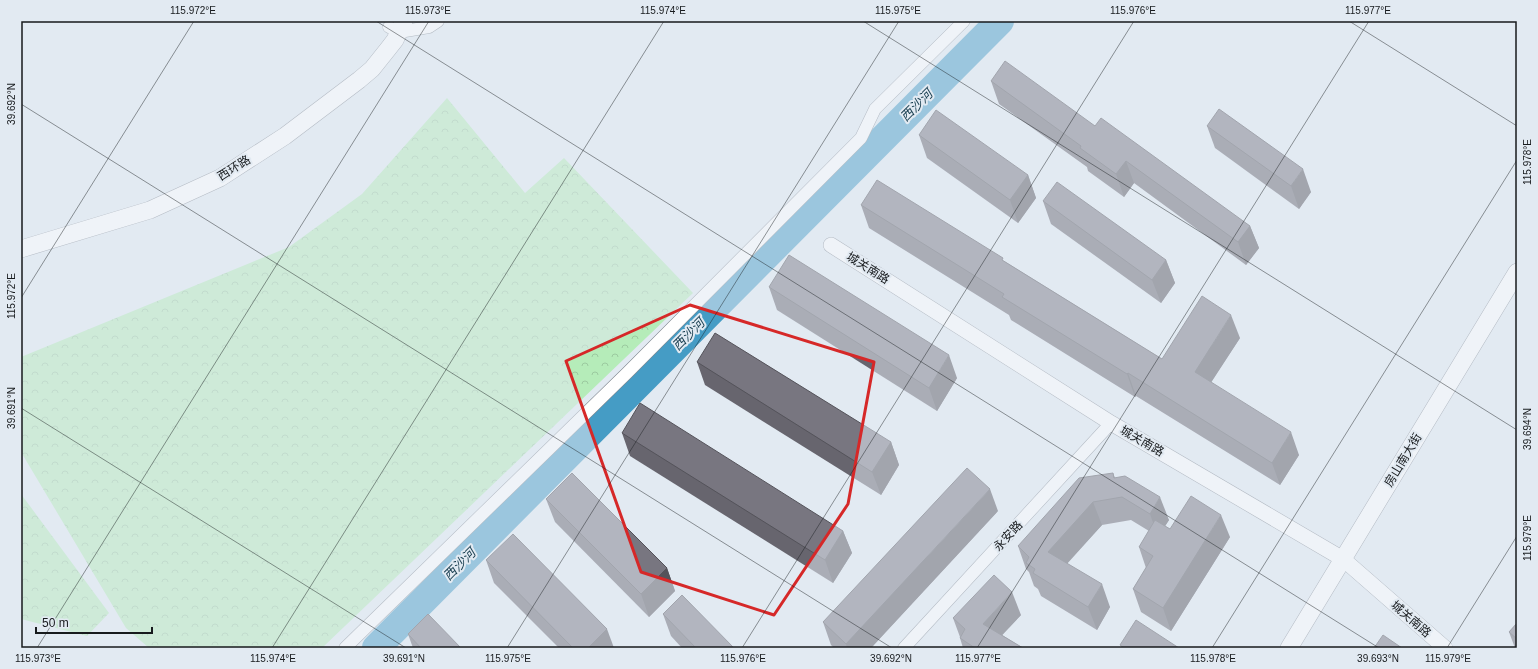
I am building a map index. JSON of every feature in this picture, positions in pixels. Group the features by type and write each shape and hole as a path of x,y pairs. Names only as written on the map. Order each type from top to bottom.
{"main road":[{"name":"西环路","path":"21,239 98,217 151,198 188,182 233,158 272,132 347,77 396,25"},
{"name":"西环路","path":"21,249 150,210 220,178 285,136 359,80 383,56 396,25"},
{"name":"房山南大街","path":"1289,648 1517,272"}],"street":[{"path":"396,25 429,27 438,21"},
{"path":"345,648 627,373 861,138 876,109 964,21"},
{"name":"城关南路","path":"831,245 1111,423 1343,560 1445,648"},
{"name":"永安路","path":"904,648 1111,423"}],"highlighted area":[{"path":"690,305 874,362 848,504 774,615 641,572 566,361"}],"green space":[{"path":"447,98 525,193 564,158 693,293 322,648 149,648 126,628 21,452 21,357 289,247 362,194"},
{"path":"21,494 109,613 87,636 21,619"}],"building":[{"path":"1005,61 1095,126 1101,118 1250,226 1238,242 1126,161 1116,174 1080,148 1081,146 991,81"},
{"path":"1219,109 1303,169 1291,186 1207,126"},
{"path":"936,110 1028,175 1010,200 919,135"},
{"path":"877,180 1003,258 1002,260 1162,359 1202,296 1231,315 1195,372 1291,432 1272,463 1128,373 1127,374 1002,297 1004,294 861,205"},
{"path":"1057,182 1166,260 1152,280 1043,201"},
{"path":"789,255 949,355 929,388 769,287"},
{"path":"715,333 891,442 872,472 697,362"},
{"path":"640,403 843,531 825,560 622,433"},
{"path":"967,468 990,489 846,644 823,622"},
{"path":"572,473 667,568 641,594 546,499"},
{"path":"1113,473 1114,478 1125,476 1160,497 1150,514 1122,497 1093,502 1048,552 1102,584 1088,607 1033,573 1035,569 1026,563 1029,557 1018,546 1079,478"},
{"path":"1191,496 1221,515 1163,608 1133,589 1153,556 1139,547 1155,520 1170,529"},
{"path":"513,534 607,629 588,648 573,648 486,560"},
{"path":"994,575 1012,592 983,624 1023,648 975,648 960,638 965,629 953,618"},
{"path":"682,595 734,648 696,648 663,614"},
{"path":"428,614 461,648 421,648 408,634"},
{"path":"1136,620 1179,648 1124,648 1120,645"},
{"path":"1517,623 1517,639 1509,632"},
{"path":"1383,635 1402,648 1374,648"}],"waterway":[{"name":"西沙河","path":"376,648 1000,21"}]}
